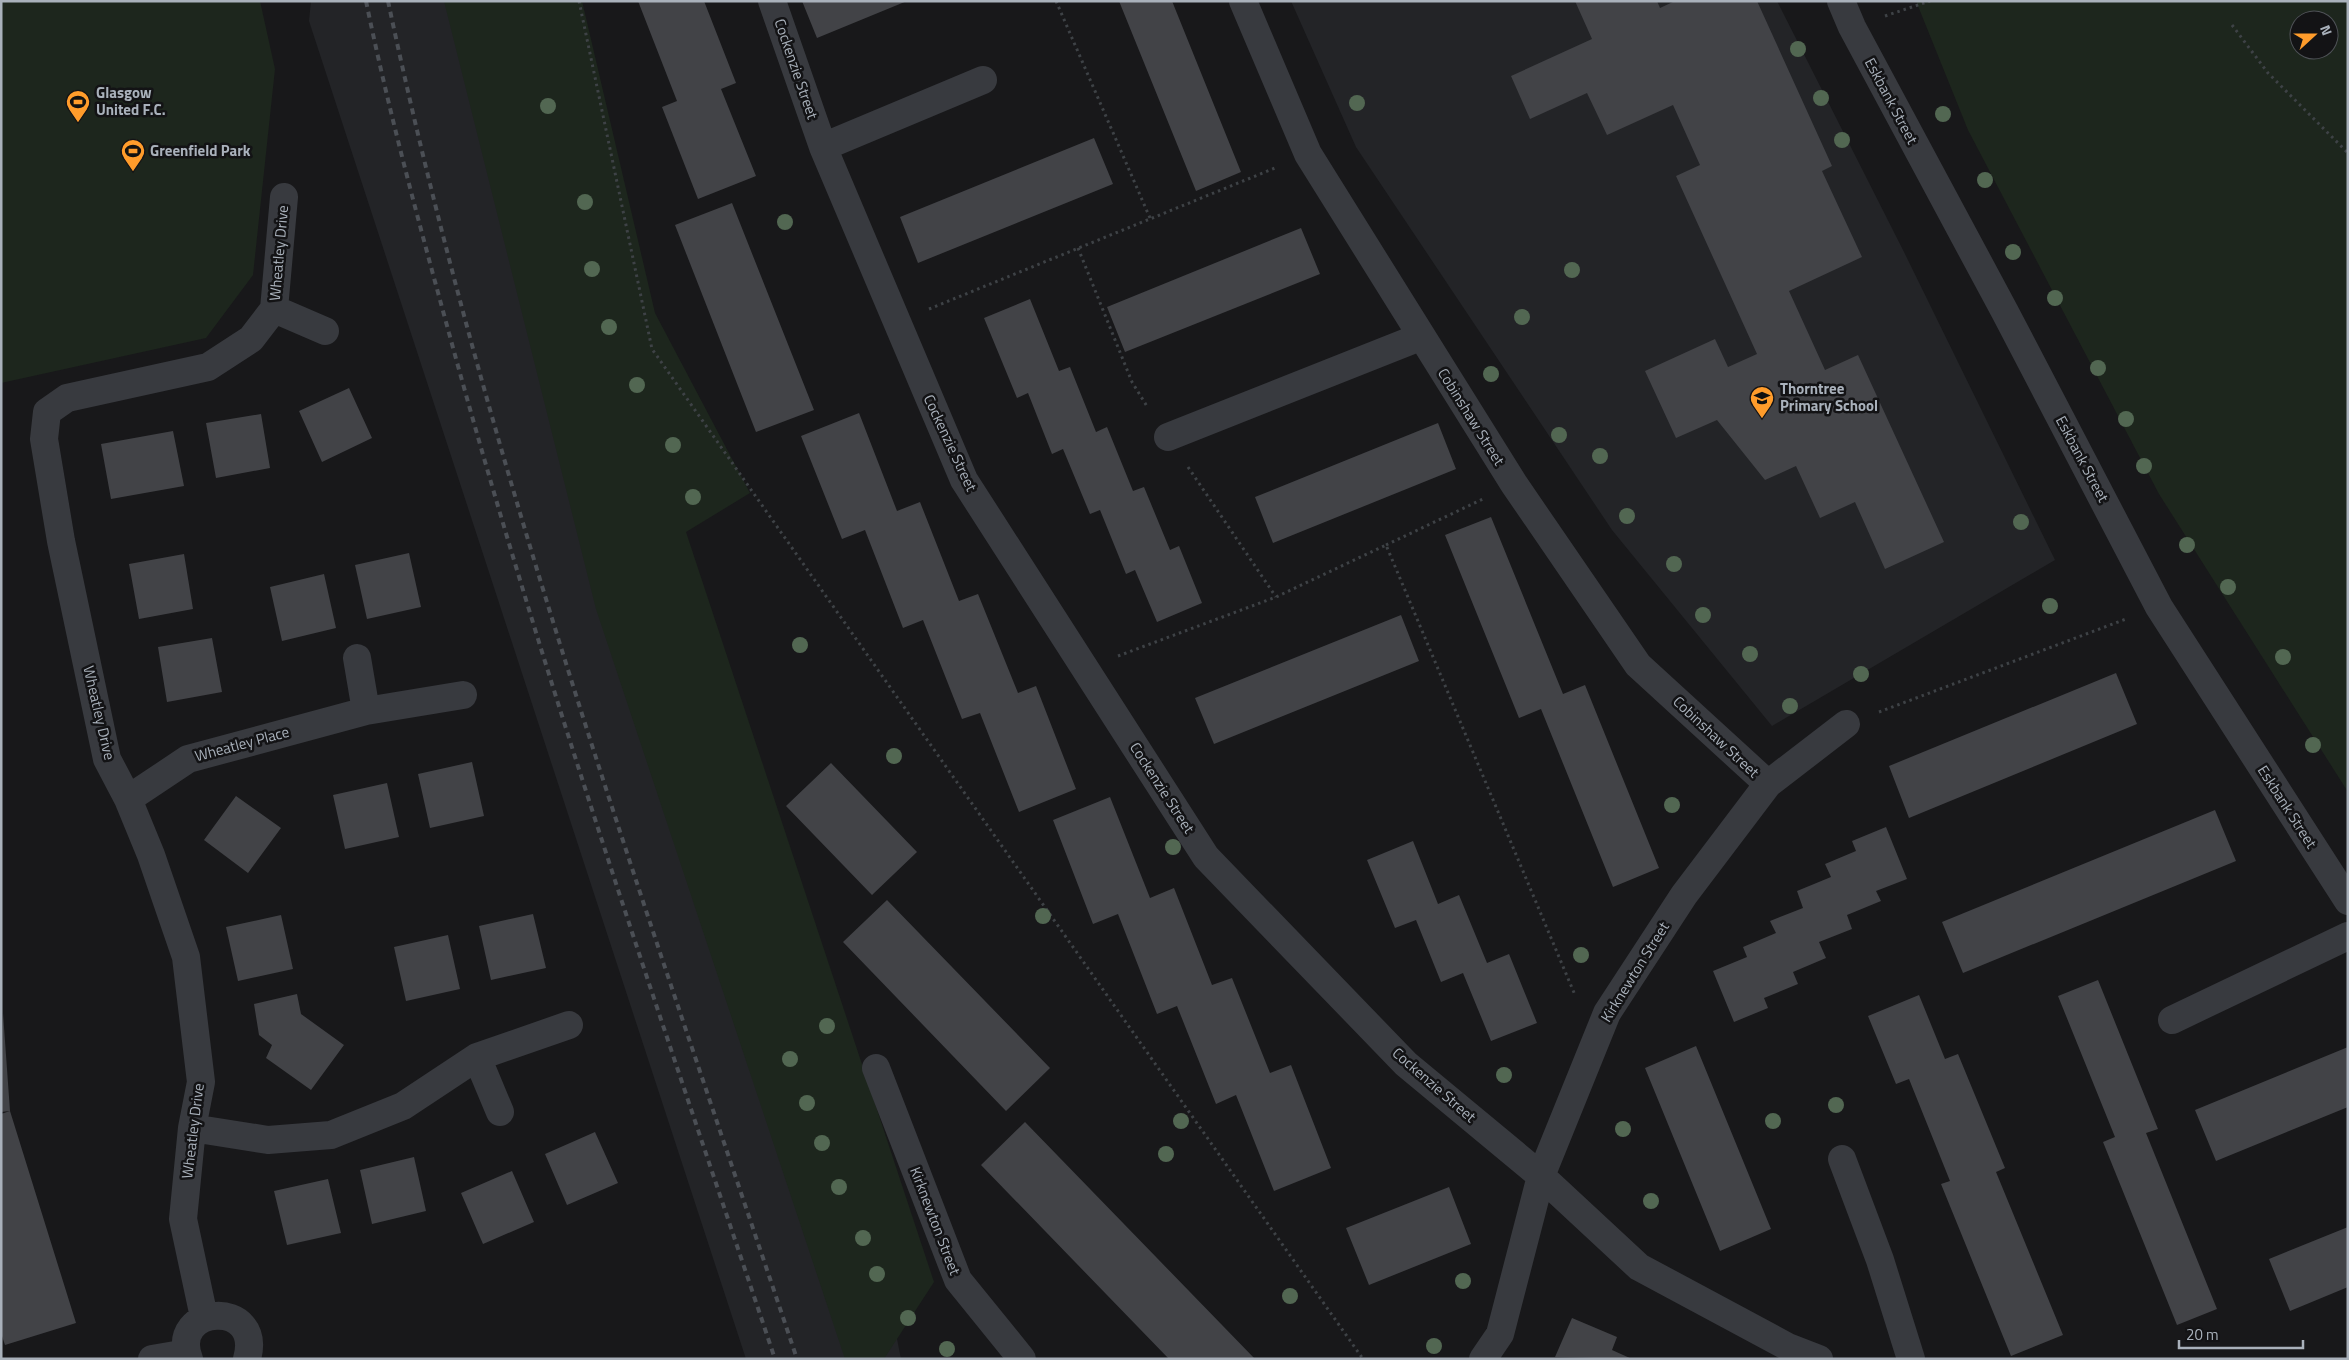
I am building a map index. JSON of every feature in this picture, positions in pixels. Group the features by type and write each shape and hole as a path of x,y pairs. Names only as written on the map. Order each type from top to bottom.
{"street":[{"name":"Cockenzie Street","path":"772,1 823,147 964,480 1206,857 1406,1064 1541,1176 1639,1267 1788,1347 1819,1359"},
{"name":"Cobinshaw Street","path":"1243,1 1308,154 1420,337 1514,484 1638,665 1768,784"},
{"name":"Eskbank Street","path":"1841,1 1852,27 2010,320 2159,607 2348,901"},
{"path":"823,147 983,80"},
{"name":"Wheatley Drive","path":"204,1317 183,1219 192,1128 201,1082 186,957 151,855 128,799 107,759 61,541 44,439 47,412 67,398 208,367 251,339 274,309 284,197"},
{"name":"Wheatley Drive","path":"274,309 324,331"},
{"path":"1168,437 1420,337"},
{"path":"357,658 366,711"},
{"name":"Wheatley Place","path":"128,799 188,758 366,711 463,695"},
{"name":"Kirknewton Street","path":"1484,1359 1500,1334 1541,1176 1607,1013 1684,895 1768,784 1846,724"},
{"path":"2172,1020 2348,936"},
{"path":"192,1128 268,1140 331,1135 403,1106 477,1057 569,1024"},
{"path":"477,1057 500,1112"},
{"name":"Kirknewton Street","path":"876,1068 958,1280 1022,1359"},
{"path":"1842,1159 1880,1260 1912,1359"},
{"path":"152,1359 188,1356 186,1342 190,1332 196,1323 204,1317 215,1314 226,1315 236,1320 244,1328 250,1349 247,1359"}],"path":[{"path":"580,1 652,349 1363,1359"},
{"path":"1056,1 1150,218"},
{"path":"1852,27 1930,1"},
{"path":"2232,25 2268,73 2348,153"},
{"path":"897,322 1308,154"},
{"path":"1085,668 1276,597 1514,484"},
{"path":"1386,545 1595,1042"},
{"path":"1846,724 2159,607"}],"shaded area":[{"name":"Greenfield Park","path":"1,1 260,1 275,69 253,275 206,338 1,383"},
{"path":"311,1 541,1 880,1253 901,1359 746,1359 309,21"},
{"path":"444,1 582,1 655,313 750,493 686,532 934,1282 884,1359 845,1359 596,609"},
{"name":"Thorntree Primary School","path":"1291,1 1777,1 1904,252 2055,560 1772,726 1612,530 1356,147"},
{"path":"1916,1 2348,1 2348,792 2159,494 1968,130"}],"building":[{"path":"638,1 704,1 736,83 721,89 756,176 698,199 662,107 677,101"},
{"path":"802,1 907,1 817,38"},
{"path":"1119,1 1172,1 1241,172 1196,191"},
{"path":"1575,1 1657,1 1660,8 1675,1 1757,1 1832,166 1822,171 1862,257 1789,291 1825,370 1858,355 1944,542 1885,569 1855,502 1820,518 1796,466 1765,480 1717,420 1676,438 1645,371 1715,339 1728,367 1757,354 1676,176 1700,165 1673,105 1607,135 1587,93 1530,119 1511,76 1592,39"},
{"path":"1094,138 1113,184 918,263 900,217"},
{"path":"732,203 814,410 756,432 675,225"},
{"path":"1301,228 1320,274 1125,352 1107,307"},
{"path":"1030,299 1059,371 1070,367 1096,432 1107,427 1133,491 1144,487 1170,550 1179,546 1202,603 1157,622 1135,570 1126,574 1100,510 1090,514 1063,449 1052,454 1028,393 1017,398 984,318"},
{"path":"349,388 372,438 322,462 299,411"},
{"path":"859,413 897,511 920,502 959,601 978,594 1018,693 1036,686 1076,789 1019,812 980,713 962,719 923,620 903,628 865,530 842,539 801,436"},
{"path":"261,414 270,468 216,478 206,423"},
{"path":"1438,423 1456,469 1273,543 1255,497"},
{"path":"173,431 184,486 111,499 101,444"},
{"path":"1491,517 1563,694 1585,685 1659,868 1613,887 1541,709 1519,718 1445,535"},
{"path":"409,553 421,607 367,619 355,565"},
{"path":"184,554 193,609 139,619 129,564"},
{"path":"324,574 336,628 282,641 270,587"},
{"path":"1401,615 1419,661 1214,744 1195,698"},
{"path":"212,638 222,692 167,702 158,647"},
{"path":"2116,673 2137,724 1909,818 1889,766"},
{"path":"472,762 484,816 430,828 418,774"},
{"path":"831,763 917,852 872,895 786,806"},
{"path":"387,783 399,837 345,849 333,795"},
{"path":"236,796 281,828 248,873 204,840"},
{"path":"1110,797 1150,898 1174,888 1212,985 1232,978 1270,1073 1291,1065 1331,1168 1274,1191 1236,1095 1216,1104 1177,1006 1157,1014 1118,914 1093,924 1053,820"},
{"path":"2215,810 2236,861 1963,973 1942,922"},
{"path":"1886,827 1907,879 1876,891 1881,901 1847,915 1852,929 1819,942 1826,958 1793,972 1798,984 1764,998 1768,1008 1734,1022 1713,971 1747,957 1743,947 1776,933 1770,921 1803,908 1797,891 1831,877 1825,864 1856,851 1852,841"},
{"path":"1413,841 1438,904 1459,895 1487,963 1509,954 1537,1023 1491,1041 1463,973 1441,982 1416,920 1395,928 1367,860"},
{"path":"887,900 1050,1068 1006,1111 843,942"},
{"path":"533,914 546,968 491,980 479,926"},
{"path":"281,915 293,969 238,981 226,927"},
{"path":"448,935 460,989 406,1001 394,947"},
{"path":"2098,980 2158,1129 2146,1133 2217,1309 2177,1325 2103,1142 2115,1137 2058,996"},
{"path":"297,994 301,1014 344,1045 311,1090 266,1058 272,1045 259,1035 254,1004"},
{"path":"1919,995 1945,1059 1958,1054 2005,1168 1996,1172 2063,1335 2011,1356 1941,1184 1950,1181 1909,1079 1896,1084 1868,1016"},
{"path":"3,1013 10,1111 1,1112"},
{"path":"1696,1046 1771,1229 1720,1251 1645,1068"},
{"path":"2348,1047 2348,1107 2216,1161 2195,1110"},
{"path":"10,1111 76,1323 5,1345 1,1333 1,1114"},
{"path":"1025,1122 1255,1359 1169,1359 981,1165"},
{"path":"595,1132 618,1183 567,1205 545,1154"},
{"path":"414,1157 426,1211 372,1224 360,1170"},
{"path":"512,1171 534,1222 483,1244 461,1193"},
{"path":"328,1179 341,1233 287,1245 274,1191"},
{"path":"1449,1187 1471,1244 1369,1285 1346,1228"},
{"path":"2348,1227 2348,1287 2290,1311 2269,1259"},
{"path":"1572,1318 1617,1337 1612,1350 1632,1359 1555,1357"}],"railway":[{"path":"366,1 394,126 485,463 604,848 775,1359"},
{"path":"388,1 428,174 472,346 521,516 573,686 628,855 797,1359"}],"place":[{"name":"Glasgow United F.C.","path":"78,123"},
{"name":"Greenfield Park","path":"133,172"},
{"name":"Thorntree Primary School","path":"1762,419"}]}
